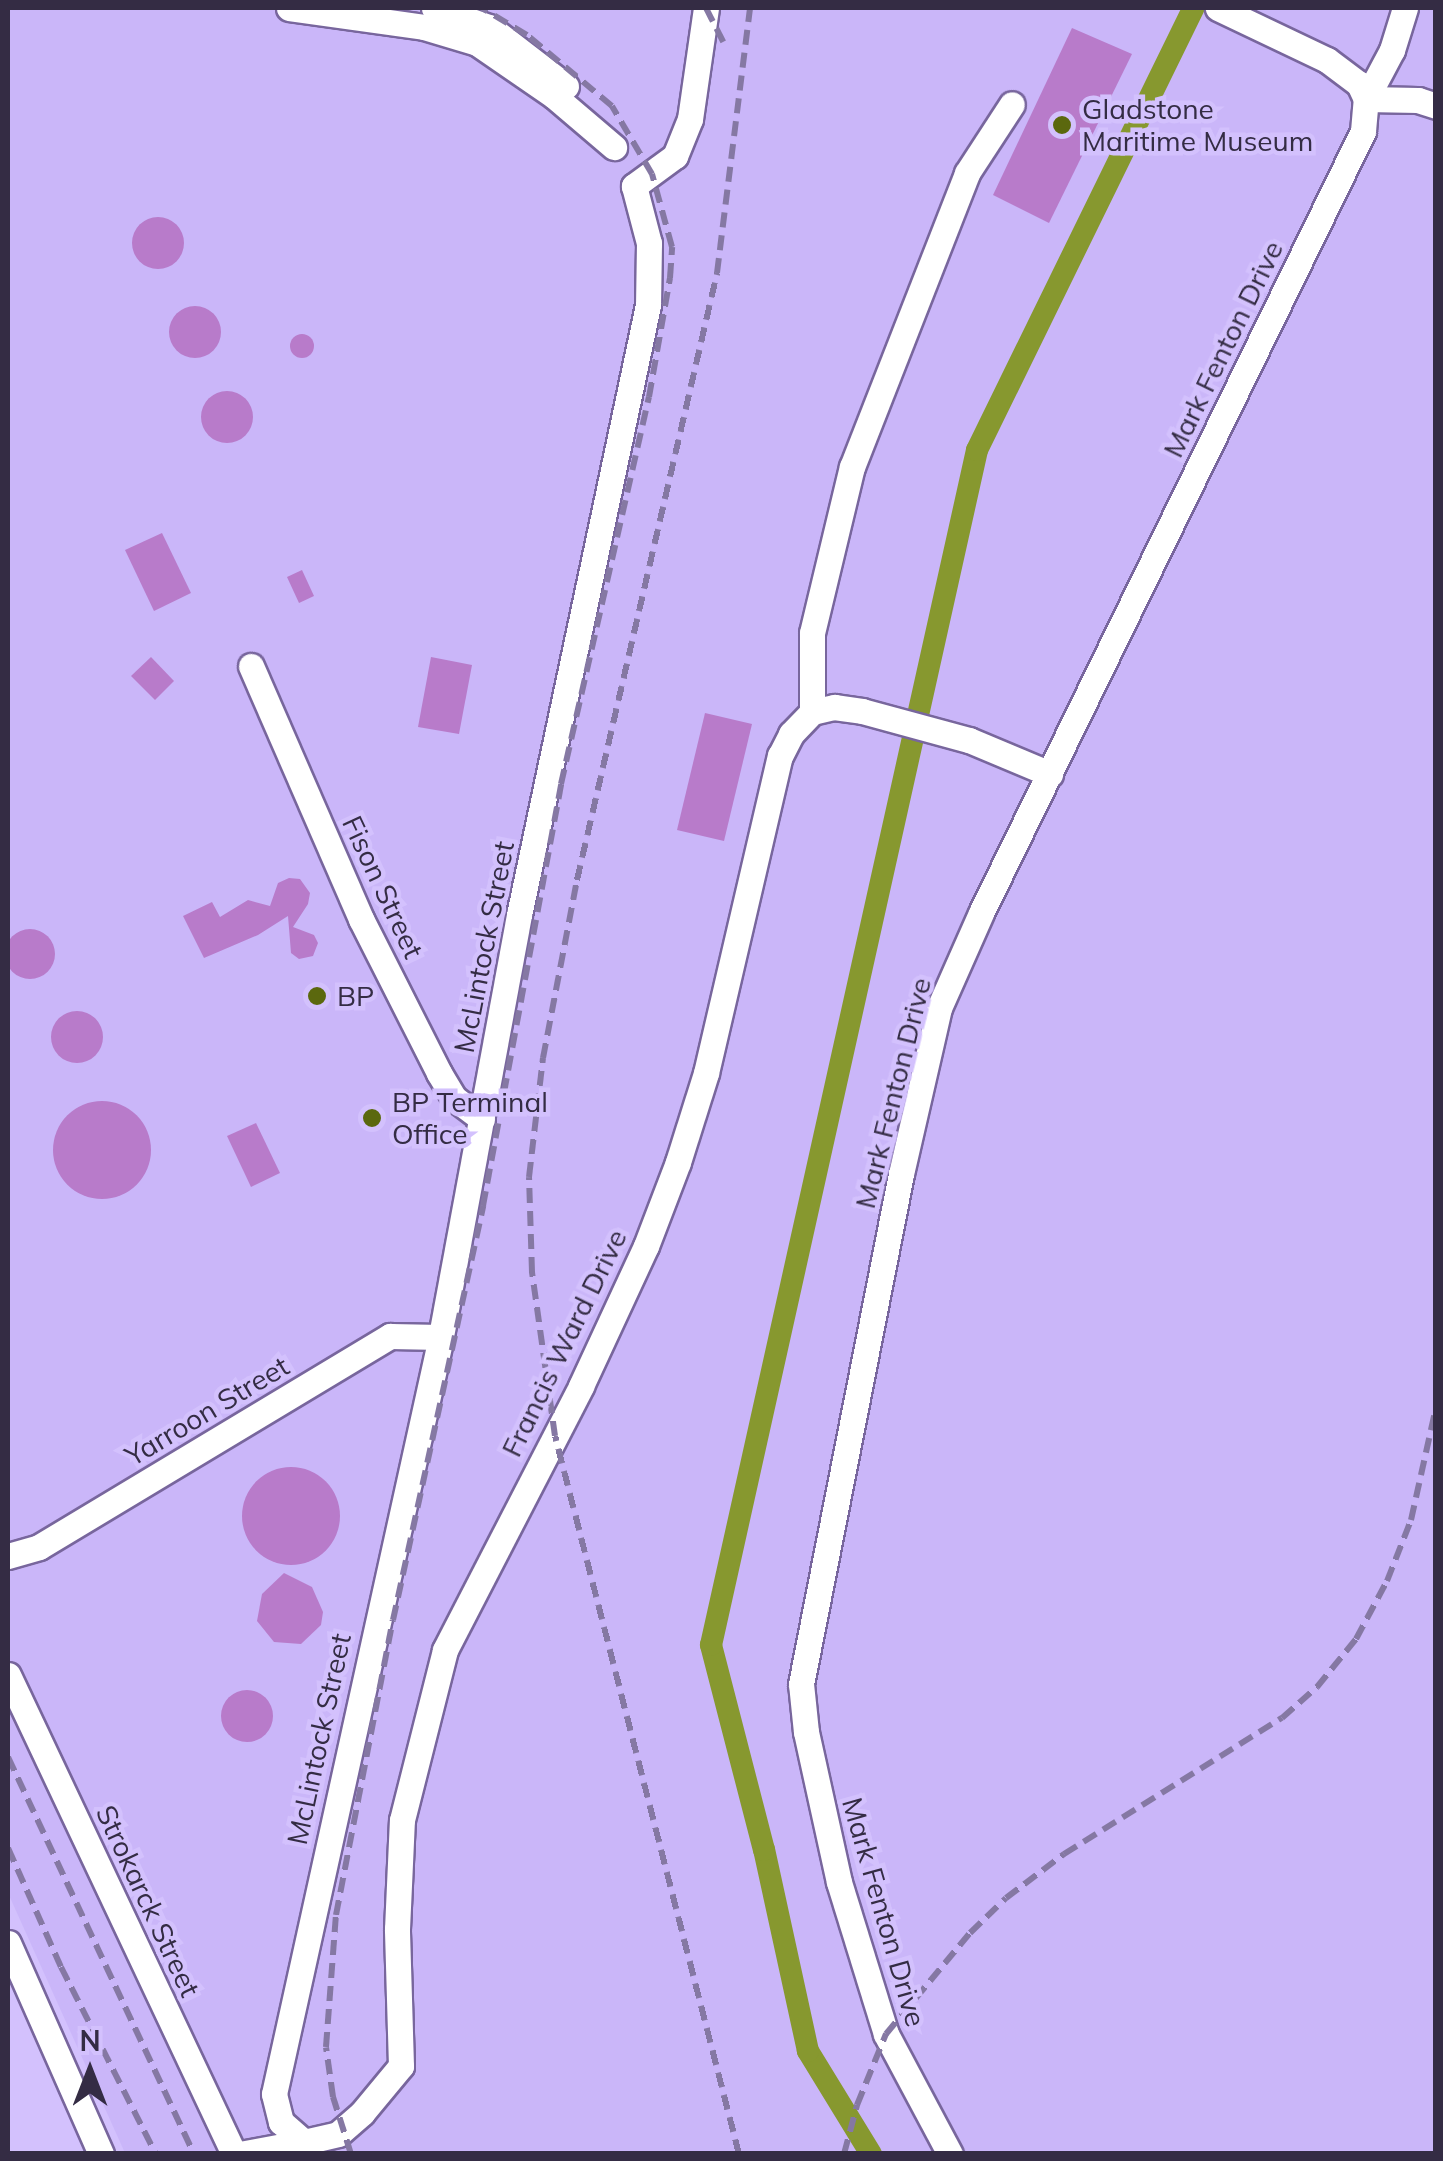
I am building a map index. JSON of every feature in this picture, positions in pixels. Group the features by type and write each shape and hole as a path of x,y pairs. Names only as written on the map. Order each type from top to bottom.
{"street":[{"path":"289,8 424,26 477,43 554,96 614,147"},
{"path":"434,8 489,27 532,57 574,92 614,147"},
{"path":"634,186 675,156 690,120 706,8"},
{"path":"1220,8 1327,60 1359,84 1366,99 1418,100 1436,106"},
{"name":"Mark Fenton Drive","path":"950,2154 886,2034 838,1882 806,1732 802,1684 901,1174 940,1008 1358,144 1366,99 1392,50 1405,8"},
{"path":"1012,104 967,173 852,467 812,634 812,712 834,707 893,720 969,740 1050,774"},
{"name":"McLintock Street","path":"304,2142 280,2122 274,2094 441,1337 518,915 648,305 649,243 634,186 614,147"},
{"name":"Fison Street","path":"252,666 361,919 454,1098 482,1119"},
{"name":"Francis Ward Drive","path":"304,2142 338,2134 362,2113 401,2066 397,1929 402,1820 445,1650 581,1386 646,1246 706,1073 780,756 791,734 812,712"},
{"name":"Yarroon Street","path":"8,1556 39,1547 390,1336 441,1337"},
{"name":"Strokarck Street","path":"8,1674 237,2154 304,2142"},
{"path":"8,1943 101,2154"}],"shaded area":[{"path":"8,8 1435,8 1435,2153 125,2153 8,1893"}],"building":[{"name":"Gladstone Maritime Museum","path":"1072,28 1132,54 1049,223 993,195"},
{"path":"158,217 176,225 184,243 176,261 158,269 140,261 132,243 140,225"},
{"path":"195,306 213,314 221,332 213,350 195,358 177,350 169,332 177,314"},
{"path":"302,334 311,337 311,355 302,358 293,355 290,346 293,337"},
{"path":"227,391 245,399 253,417 245,435 227,443 209,435 201,417 209,399"},
{"path":"162,533 191,593 154,611 125,550"},
{"path":"302,570 314,596 299,603 287,577"},
{"path":"151,657 174,681 155,700 131,676"},
{"path":"431,657 472,665 459,734 418,727"},
{"path":"705,713 752,724 724,841 677,830"},
{"path":"300,879 310,893 308,904 293,927 314,935 318,943 313,956 299,959 291,953 288,916 258,935 204,958 183,916 212,902 220,917 248,900 270,906 278,883"},
{"path":"30,929 48,936 55,954 48,972 30,979 12,972 5,954 12,936"},
{"path":"77,1011 95,1019 103,1037 95,1055 77,1063 59,1055 51,1037 59,1019"},
{"path":"102,1101 129,1109 143,1123 151,1150 143,1177 129,1191 102,1199 75,1191 61,1177 53,1150 61,1123 75,1109"},
{"path":"256,1123 280,1173 251,1187 227,1136"},
{"path":"291,1467 310,1471 326,1481 336,1497 340,1516 336,1535 326,1551 310,1561 291,1565 272,1561 256,1551 246,1535 242,1516 246,1497 256,1481 272,1471"},
{"path":"284,1573 312,1587 323,1612 321,1625 301,1644 274,1642 257,1621 262,1594"},
{"path":"247,1690 265,1698 273,1716 265,1734 247,1742 229,1734 221,1716 229,1698"}],"waterway":[{"path":"871,2154 808,2051 764,1850 711,1645 977,450 1194,8"}],"railway":[{"path":"351,2154 333,2097 326,2047 336,1915 393,1620 483,1206 561,784 649,397 672,247 652,174 612,106 527,35 482,8"},
{"path":"706,8 723,42"},
{"path":"739,2154 555,1436 532,1272 529,1177 543,1058 577,880 717,273 750,8"},
{"path":"844,2154 857,2105 886,2034 970,1933 1006,1898 1064,1854 1282,1718 1317,1687 1356,1639 1387,1581 1411,1520 1436,1407"},
{"path":"8,1757 194,2154"},
{"path":"8,1848 61,1967 156,2154"}],"place":[{"name":"Gladstone Maritime Museum","path":"1062,125"},
{"name":"BP","path":"317,996"},
{"name":"BP Terminal Office","path":"372,1118"}]}
